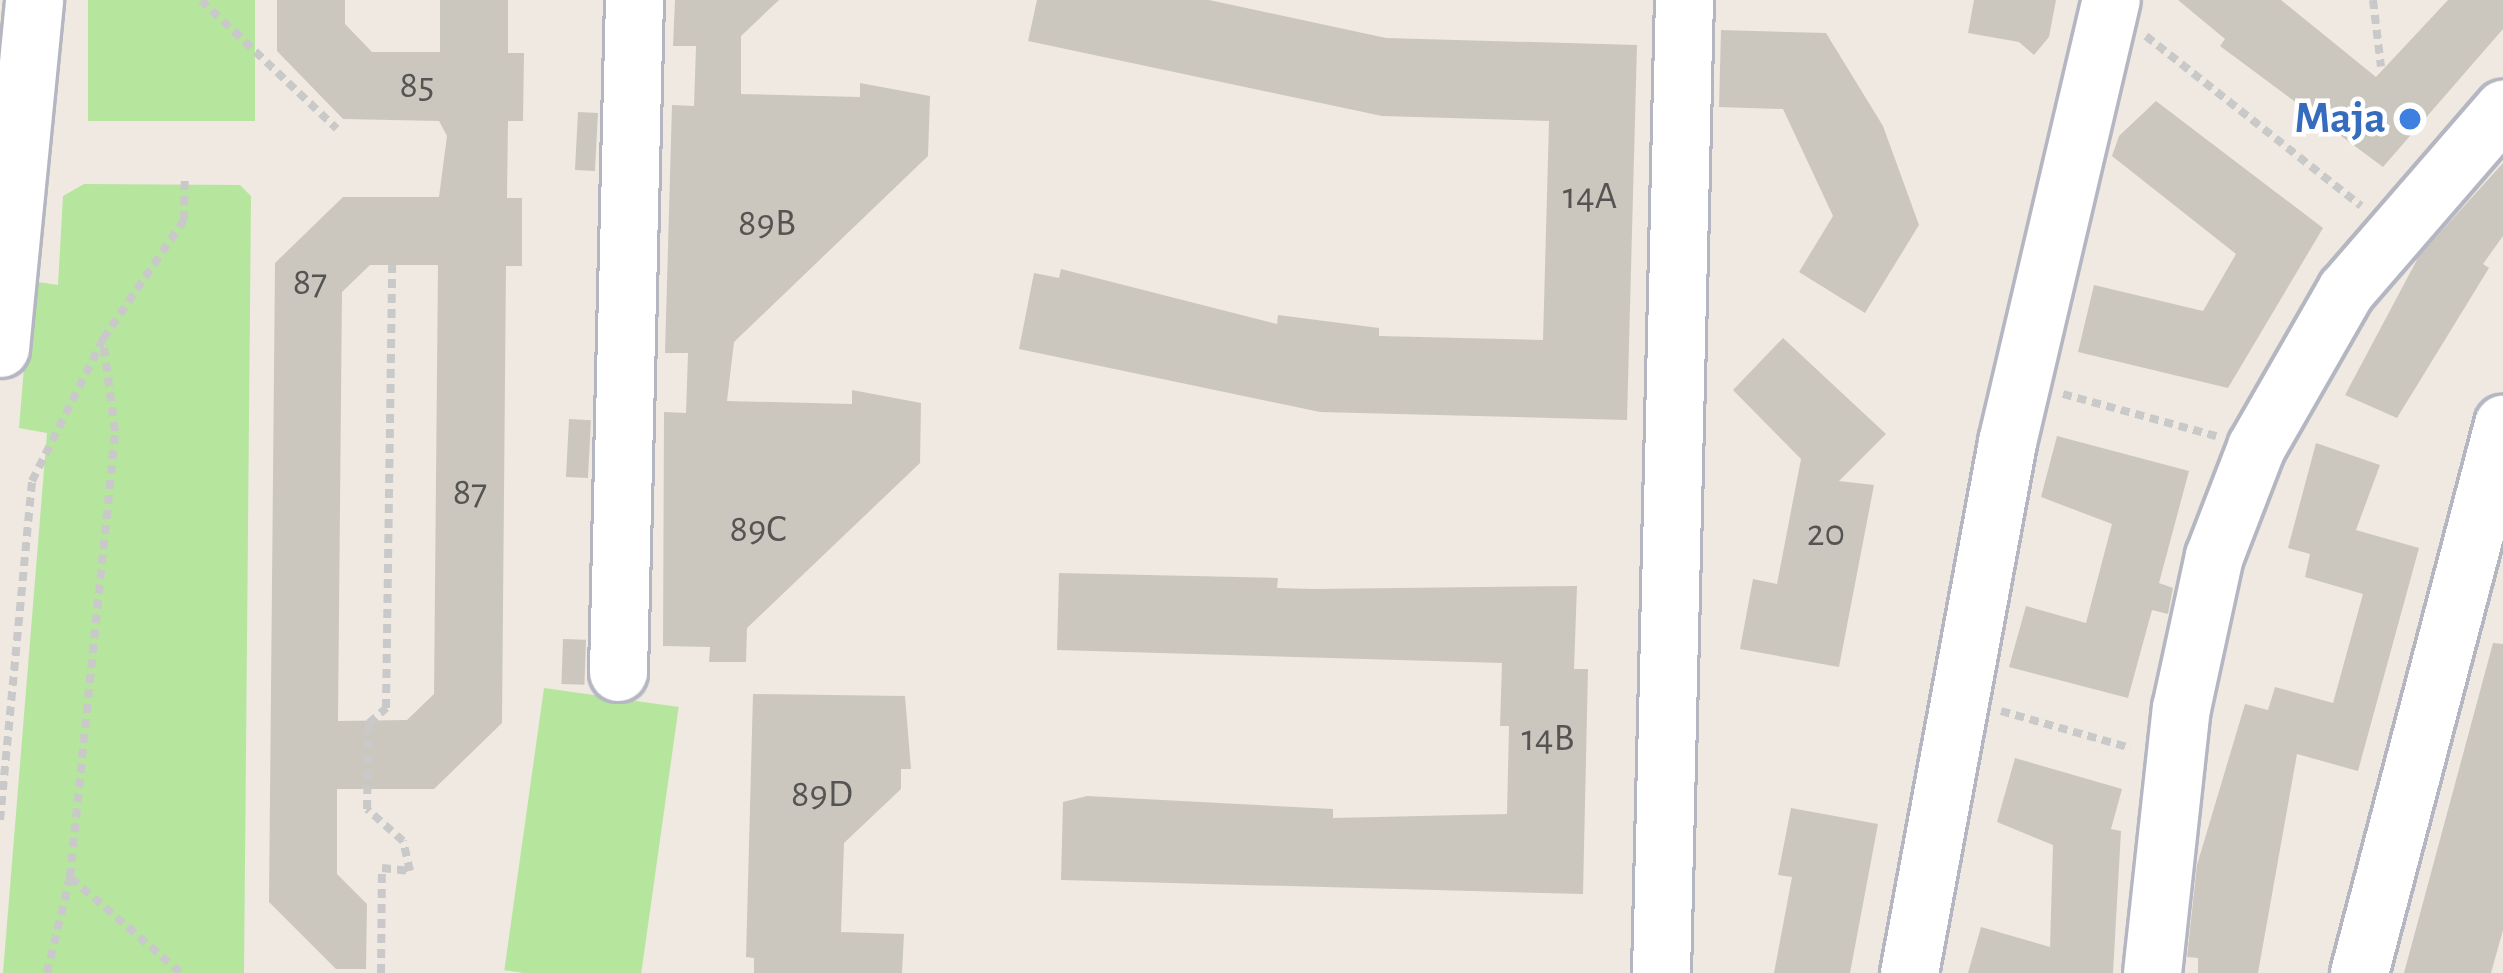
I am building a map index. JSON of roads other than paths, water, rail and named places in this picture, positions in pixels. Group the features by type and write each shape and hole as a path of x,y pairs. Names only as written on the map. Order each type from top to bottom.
{"street":[{"path":"0,348 34,0"},
{"path":"618,672 634,0"},
{"path":"1661,973 1684,0"},
{"path":"1909,973 2007,442 2121,12"},
{"path":"2152,973 2173,760 2214,556 2256,447 2345,290 2503,109"},
{"path":"2359,973 2503,424"}],"place":[{"name":"Maja","path":"2410,119"}]}
